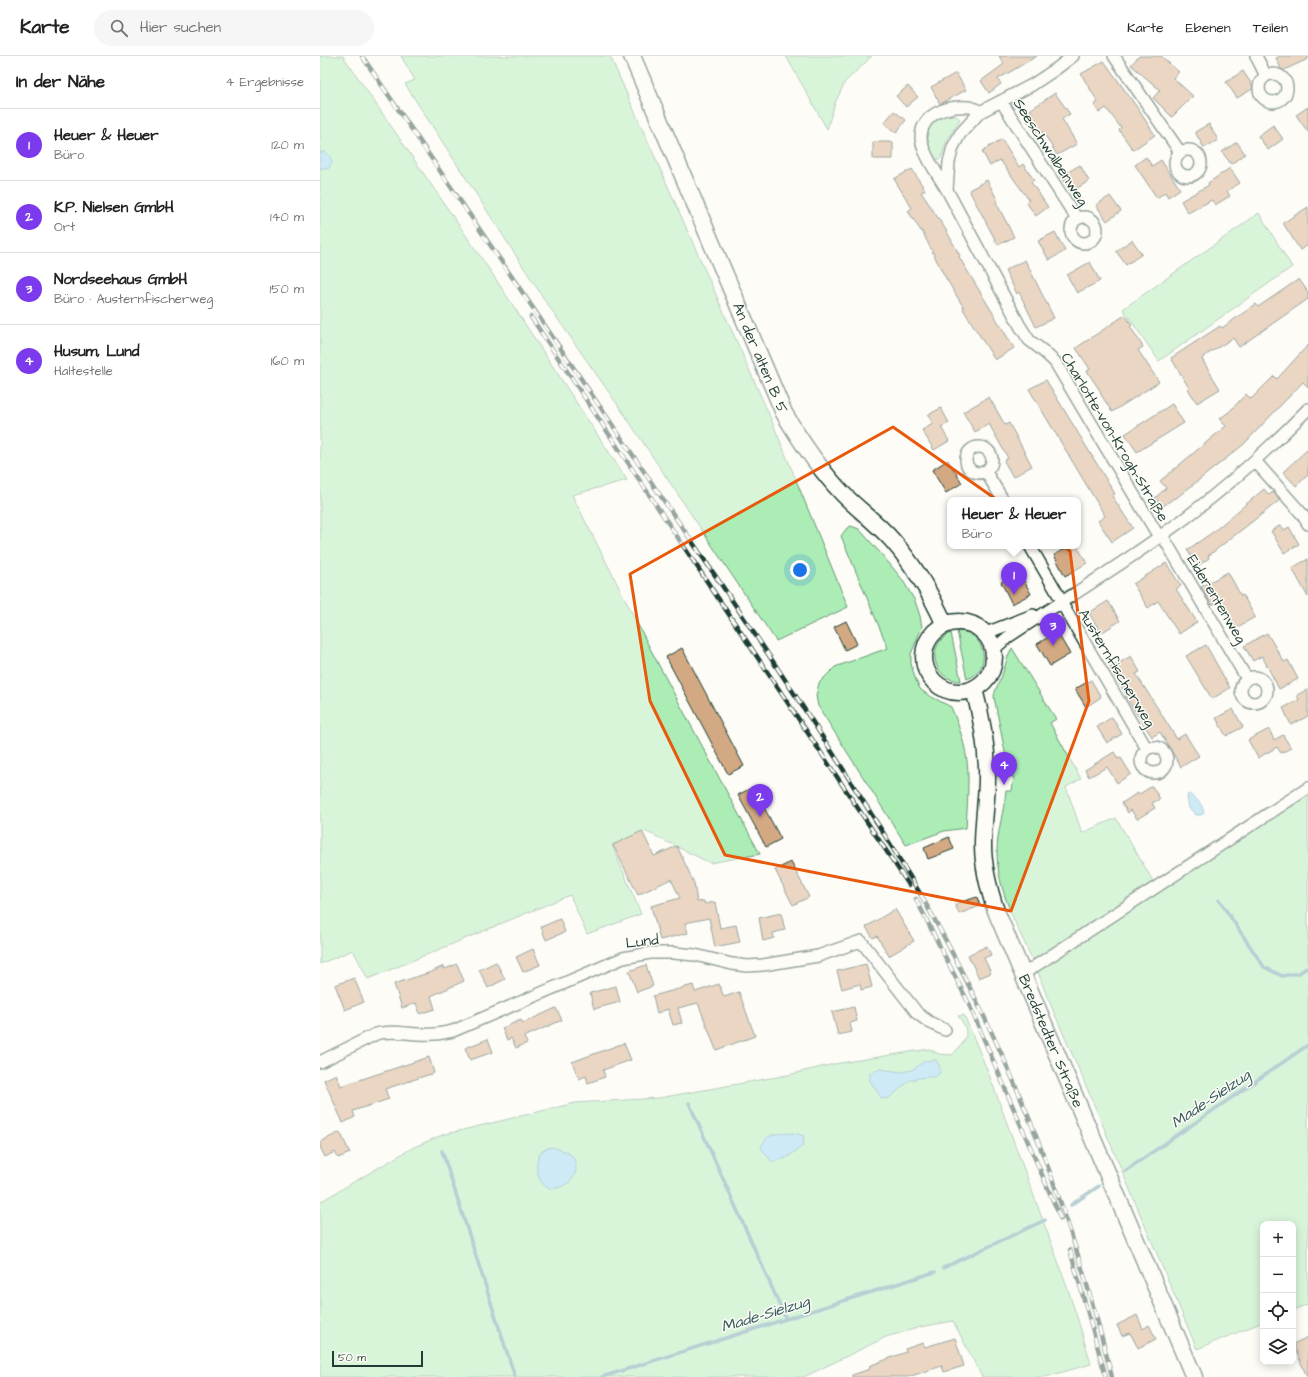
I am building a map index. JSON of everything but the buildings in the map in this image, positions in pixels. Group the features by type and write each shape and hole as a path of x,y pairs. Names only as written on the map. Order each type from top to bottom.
{"main road":[{"name":"An der alten B 5","path":"632,56 784,413 804,446 832,481 891,539 905,556 922,581 945,625"},
{"path":"955,622 966,622 977,626 986,634 994,649 994,661 991,673 984,683 974,690 962,692 950,691 939,686 930,677 925,666 924,654 927,642 934,632 945,625 955,622"},
{"name":"Bredstedter Straße","path":"974,690 984,732 986,756 987,782 983,845 985,871 991,897 1194,1377"}],"street":[{"path":"947,190 949,162 953,147 960,134 980,112 1032,85 1073,56"},
{"path":"1114,56 1180,152"},
{"path":"1256,56 1266,76"},
{"name":"Seeschwalbenweg","path":"1001,101 1077,219"},
{"name":"Charlotte-von-Krogh-Straße","path":"980,112 970,107 940,111 928,118 922,130 922,144 1020,326 1029,340 1055,362 1160,536"},
{"path":"994,649 1008,637 1160,536 1192,512 1254,461 1308,408"},
{"path":"1254,461 1302,514 1308,524"},
{"path":"986,472 1001,497"},
{"name":"Eiderentenweg","path":"1160,536 1247,679"},
{"name":"Austernfischerweg","path":"1032,549 1059,603 1147,749"},
{"path":"986,634 1059,603"},
{"path":"1023,974 1308,788"},
{"name":"Lund","path":"320,1062 382,1032 434,1034 453,1031 623,958 650,953 673,953 695,955 732,964 747,966 763,965 818,956 861,941 918,1014 929,1022 945,1030"}],"highlighted area":[{"path":"893,427 1070,551 1089,701 1011,911 725,855 650,701 630,574"}],"green space":[{"path":"320,56 343,56 491,272 627,480 572,495 655,658 760,854 710,863 645,831 612,845 641,914 587,934 570,895 368,979 353,950 320,964"},
{"path":"401,56 610,56 771,419 848,607 776,641 622,411 548,305 405,84 415,80"},
{"path":"786,56 872,56 845,82 835,103 827,129"},
{"path":"955,115 960,119 947,140 941,158 936,160 930,150 929,144 928,137 931,126 939,117"},
{"path":"1259,213 1292,267 1159,361 1123,309"},
{"path":"851,526 859,529 883,556 902,579 915,601 922,627 911,654 911,664 915,678 920,689 951,707 966,753 968,799 966,828 944,831 906,845 818,706 816,696 819,683 835,667 888,648 841,536 847,528"},
{"path":"957,631 967,632 974,637 980,643 983,651 981,668 967,679"},
{"path":"951,633 961,681 951,679 944,675 938,669 935,661 935,653 938,645 943,638"},
{"path":"1012,648 1056,719 1050,723 1081,779 1066,787 1082,833 1116,818 1153,881 1152,885 1040,957 1032,959 1014,921 1004,894 1000,880 997,852 998,837 1006,791 1012,791 1014,777 1007,776 1007,762 994,697"},
{"path":"1308,793 1308,1304 1296,1309 1296,1221 1260,1221 1260,1323 1197,1349 1046,994 1037,969"},
{"path":"964,1015 988,1072 1062,1272 1091,1364 1045,1377 982,1377 953,1321 920,1327 886,1337 804,1377 320,1377 320,1202 412,1148 442,1135 575,1103 659,1098 788,1075 834,1064 929,1049 939,1054 952,1055 966,1037 965,1027 958,1016"}],"water":[{"path":"325,152 329,155 332,162 329,168 326,169 320,168 320,153"},
{"path":"1188,794 1199,801 1204,813 1201,815 1196,815 1189,808 1187,797"},
{"path":"936,1060 939,1065 940,1073 935,1077 910,1080 889,1098 882,1099 870,1081 870,1073 880,1069 901,1072 912,1070 925,1061"},
{"path":"794,1133 804,1136 803,1146 786,1158 772,1162 761,1148 767,1139 774,1134"},
{"path":"551,1147 569,1153 574,1158 576,1166 575,1174 568,1183 552,1189 544,1186 537,1170 540,1153"}],"waterway":[{"path":"1219,900 1264,967 1282,976 1299,973 1308,967"},
{"name":"Made-Sielzug","path":"1125,1171 1308,1045"},
{"path":"689,1103 786,1319"},
{"path":"442,1151 515,1377"},
{"name":"Made-Sielzug","path":"1071,1205 1099,1186"},
{"name":"Made-Sielzug","path":"943,1268 1045,1220"},
{"name":"Made-Sielzug","path":"602,1377 935,1272"}],"railway":[{"path":"362,56 777,667 882,830 924,900 977,1002 1037,1139 1071,1233 1086,1281 1112,1377"},
{"path":"531,317 909,885"},
{"path":"916,899 968,1002 1061,1219"},
{"path":"1070,1250 1106,1377"}],"place":[{"name":"Heuer & Heuer","path":"1014,595"},
{"name":"Nordseehaus GmbH","path":"1053,646"},
{"name":"Husum, Lund","path":"1004,785"},
{"name":"K.P. Nielsen GmbH","path":"760,817"}]}
